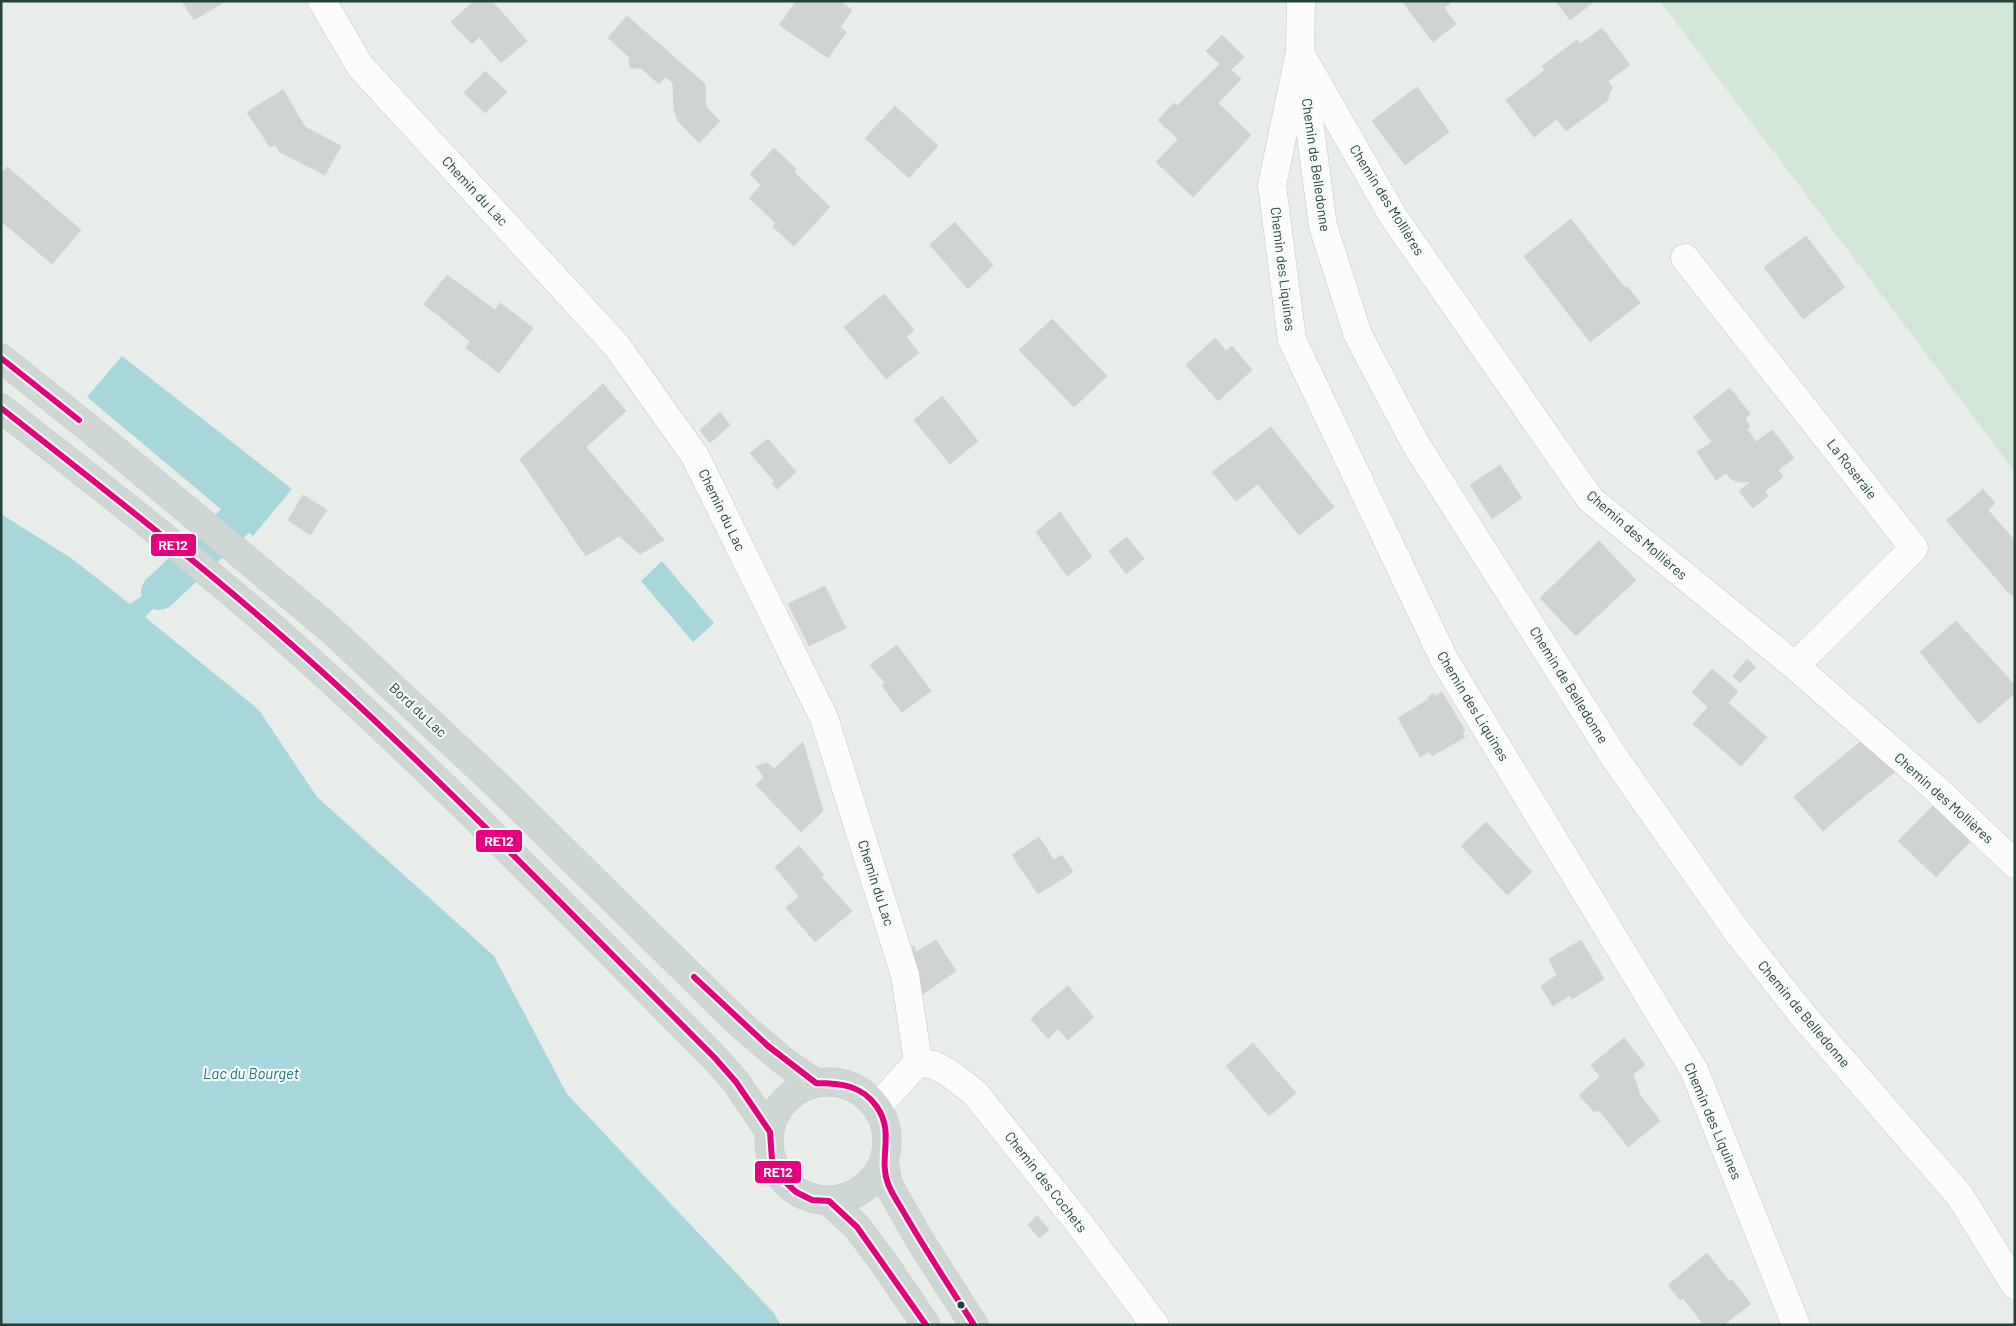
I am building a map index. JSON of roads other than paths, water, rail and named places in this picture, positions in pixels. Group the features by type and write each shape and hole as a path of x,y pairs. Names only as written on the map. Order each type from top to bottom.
{"main road":[{"name":"Bord du Lac","path":"1,358 90,428 329,628 409,700 741,1025 786,1063 816,1083"},
{"path":"1,408 192,561 272,628 382,728 506,847 714,1057 736,1082 770,1132"},
{"path":"816,1083 840,1083 863,1093 877,1107 886,1126 888,1144 884,1161 874,1179 849,1197 829,1201 812,1200 796,1192 781,1178 772,1160 770,1132 774,1118 785,1101 797,1090 816,1083"},
{"path":"884,1161 888,1184 919,1238 974,1325"},
{"path":"829,1201 857,1227 926,1325"}],"street":[{"name":"Chemin du Lac","path":"322,1 360,66 616,344 695,456 824,718 905,975 918,1062"},
{"name":"Chemin de Belledonne","path":"1301,1 1300,53 1323,226 1358,335 1415,442 1614,757 1730,922 1801,1013 1960,1196 2015,1286"},
{"name":"Chemin des Mollières","path":"1300,53 1393,216 1590,498 1795,666 1935,788 2015,864"},
{"name":"Chemin des Liquines","path":"1300,53 1272,184 1292,340 1446,661 1694,1070 1796,1325"},
{"name":"La Roseraie","path":"1685,258 1914,548 1795,666"},
{"path":"877,1107 918,1062"},
{"name":"Chemin des Cochets","path":"918,1062 934,1065 949,1073 974,1093 1060,1200 1155,1325"}],"water":[{"path":"122,356 292,489 253,536 87,397"},
{"name":"Lac du Bourget","path":"1,514 71,558 130,604 154,588 165,597 145,617 259,710 317,797 494,956 567,1094 773,1312 781,1325 1,1325"},
{"path":"662,561 714,623 693,642 641,581"}],"waterway":[{"path":"159,592 235,521"}]}
